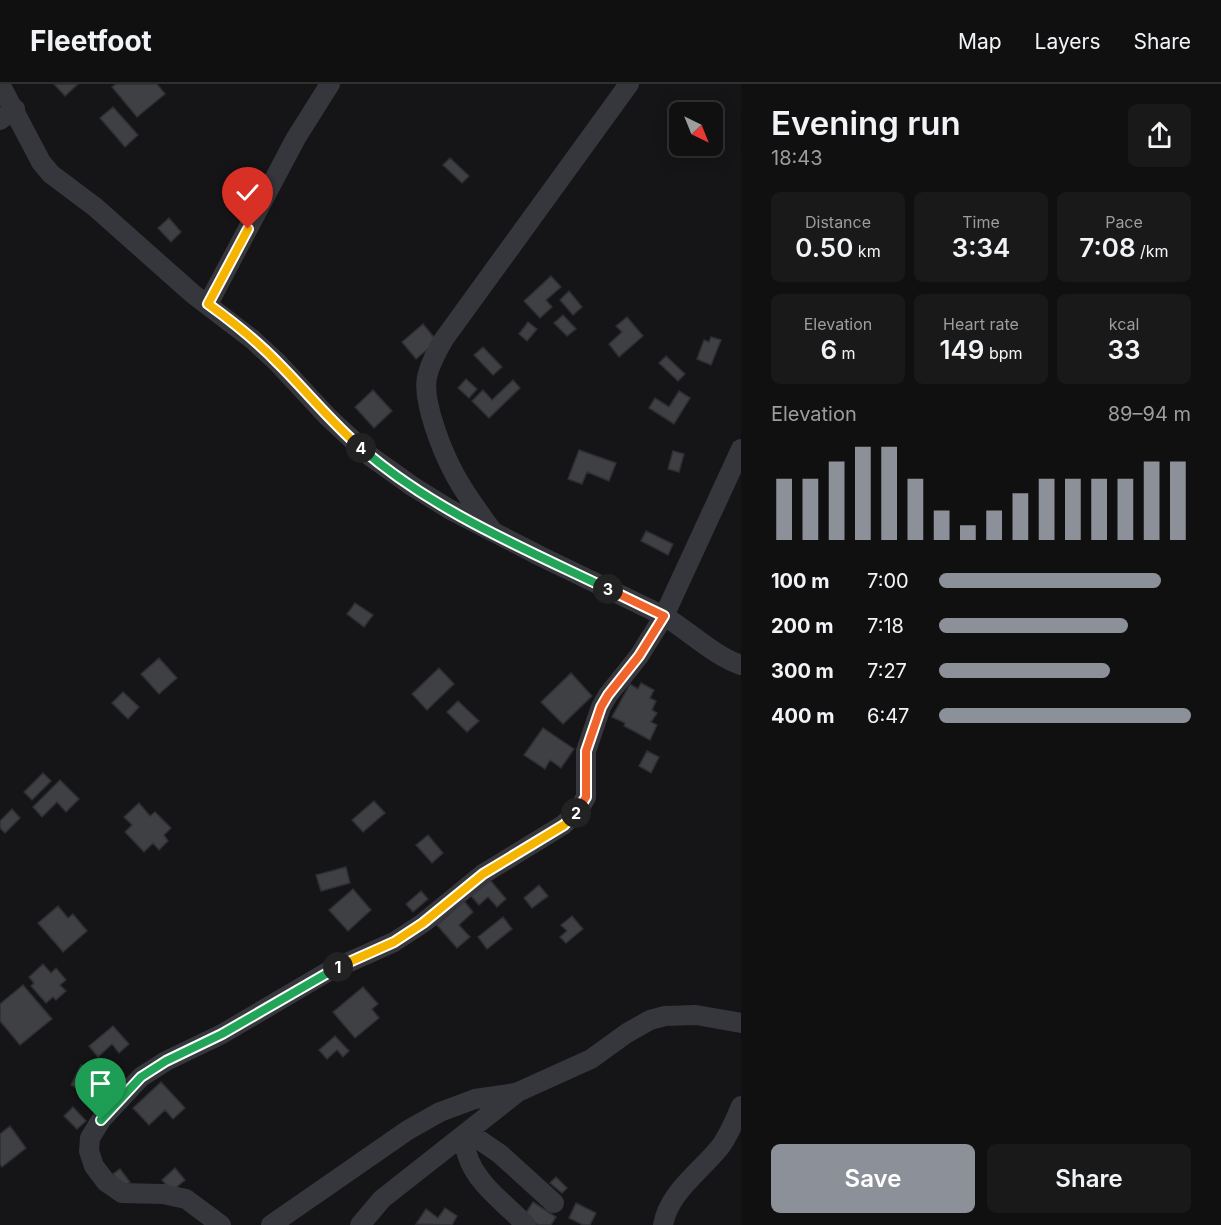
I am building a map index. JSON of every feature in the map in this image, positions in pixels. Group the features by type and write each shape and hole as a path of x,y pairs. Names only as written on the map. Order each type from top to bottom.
{"street":[{"path":"0,84 7,115 51,174 95,207 193,294 228,319 277,362 328,417 370,456 412,486 494,533 664,616 683,627 721,656 741,665"},
{"path":"208,304 296,138 330,84"},
{"path":"494,533 455,475 443,448 432,413 427,379 434,357 444,339 629,84"},
{"path":"221,1225 186,1199 163,1194 122,1193 106,1182 94,1166 89,1151 90,1138 101,1120 141,1077 166,1061 222,1034 329,971 394,942 423,923 483,874 564,825 578,811 586,797 586,751 601,707 639,656 664,616 741,448"},
{"path":"360,1225 382,1199 518,1092 591,1059 627,1033 650,1020 665,1016 696,1015 741,1023"},
{"path":"271,1225 408,1131 440,1112 475,1099 518,1092"},
{"path":"663,1225 669,1206 721,1145 734,1124 741,1106"},
{"path":"466,1133 501,1154 554,1203"},
{"path":"466,1133 467,1154 473,1167 494,1193 526,1225"}],"building":[{"path":"54,84 78,84 65,96"},
{"path":"116,84 157,84 165,94 137,117 112,87"},
{"path":"113,107 138,135 125,147 100,118"},
{"path":"450,158 469,176 462,183 443,165"},
{"path":"254,169 265,181 257,188 246,175"},
{"path":"169,218 181,232 171,242 158,228"},
{"path":"551,276 561,287 546,300 552,307 540,318 524,301"},
{"path":"569,291 582,307 573,315 560,300"},
{"path":"563,315 576,329 567,336 554,323"},
{"path":"627,317 643,336 619,357 609,344 622,332 616,326"},
{"path":"528,322 537,329 527,341 519,334"},
{"path":"423,324 437,341 416,359 402,342"},
{"path":"711,337 721,340 711,365 697,359 704,340 709,342"},
{"path":"483,347 502,367 493,375 474,355"},
{"path":"666,356 685,374 678,381 659,363"},
{"path":"466,379 477,389 469,398 458,388"},
{"path":"513,380 520,388 489,418 472,401 483,390 492,400"},
{"path":"373,390 392,411 374,428 355,407"},
{"path":"679,391 690,398 674,424 649,408 655,398 669,407"},
{"path":"579,450 616,463 609,481 587,472 582,484 568,479"},
{"path":"673,451 684,454 679,472 668,469"},
{"path":"646,531 673,544 668,555 641,541"},
{"path":"355,603 373,615 364,627 347,614"},
{"path":"159,658 177,678 159,694 141,674"},
{"path":"439,668 454,684 427,710 412,694"},
{"path":"571,673 592,696 563,724 541,702"},
{"path":"641,683 654,690 650,698 656,701 652,710 657,713 651,722 657,725 650,740 612,717 630,684 638,689"},
{"path":"123,692 139,707 128,719 112,703"},
{"path":"458,701 479,721 467,732 447,712"},
{"path":"543,728 574,749 561,768 550,760 545,769 524,755"},
{"path":"647,751 659,757 651,773 639,766"},
{"path":"43,773 51,781 32,800 24,792"},
{"path":"60,780 79,799 66,812 57,802 42,817 33,807"},
{"path":"374,801 385,813 363,832 352,820"},
{"path":"139,803 150,816 155,812 171,828 164,835 168,841 159,850 153,843 144,852 125,832 132,825 124,817"},
{"path":"12,809 20,818 5,833 0,828 0,821"},
{"path":"428,835 443,853 432,863 416,845"},
{"path":"346,867 350,883 321,891 316,875"},
{"path":"490,880 506,899 497,907 488,897 479,905 471,896"},
{"path":"539,885 548,896 532,908 524,898"},
{"path":"353,889 371,910 348,931 329,910"},
{"path":"421,891 428,899 413,912 406,904"},
{"path":"464,901 473,912 459,925 470,937 457,948 437,925"},
{"path":"58,906 68,918 73,914 87,931 63,952 38,923"},
{"path":"572,916 583,929 566,943 560,937 567,931 561,925"},
{"path":"503,917 512,929 487,949 478,937"},
{"path":"43,964 51,973 56,968 66,980 60,985 66,991 56,1000 53,997 46,1003 31,986 34,983 29,977"},
{"path":"23,985 52,1019 20,1045 0,1021 0,1004"},
{"path":"363,987 378,1004 372,1009 379,1018 355,1038 333,1012"},
{"path":"113,1026 129,1044 119,1053 112,1044 98,1057 89,1046"},
{"path":"335,1036 349,1051 343,1057 337,1050 327,1059 319,1050"},
{"path":"81,1065 99,1075 88,1094 71,1085"},
{"path":"161,1082 185,1108 173,1119 165,1110 149,1125 133,1108"},
{"path":"73,1107 86,1121 77,1129 64,1116"},
{"path":"10,1126 26,1148 2,1167 0,1164 0,1134"},
{"path":"175,1168 185,1180 172,1191 162,1180"},
{"path":"120,1169 130,1182 123,1187 113,1174"},
{"path":"556,1177 567,1188 562,1193 550,1183"},
{"path":"533,1202 556,1217 551,1225 538,1225 524,1216"},
{"path":"576,1203 596,1213 590,1225 583,1225 569,1218"},
{"path":"445,1208 457,1216 452,1225 416,1224 426,1209 438,1218"}],"route":[{"path":"101,1120 141,1077 166,1061 197,1048 329,971 394,942 423,923 483,874 564,825 578,811 586,797 586,751 601,707 608,695 626,675 664,616 449,509 391,472 354,442 277,362 208,304 248,229"}]}
